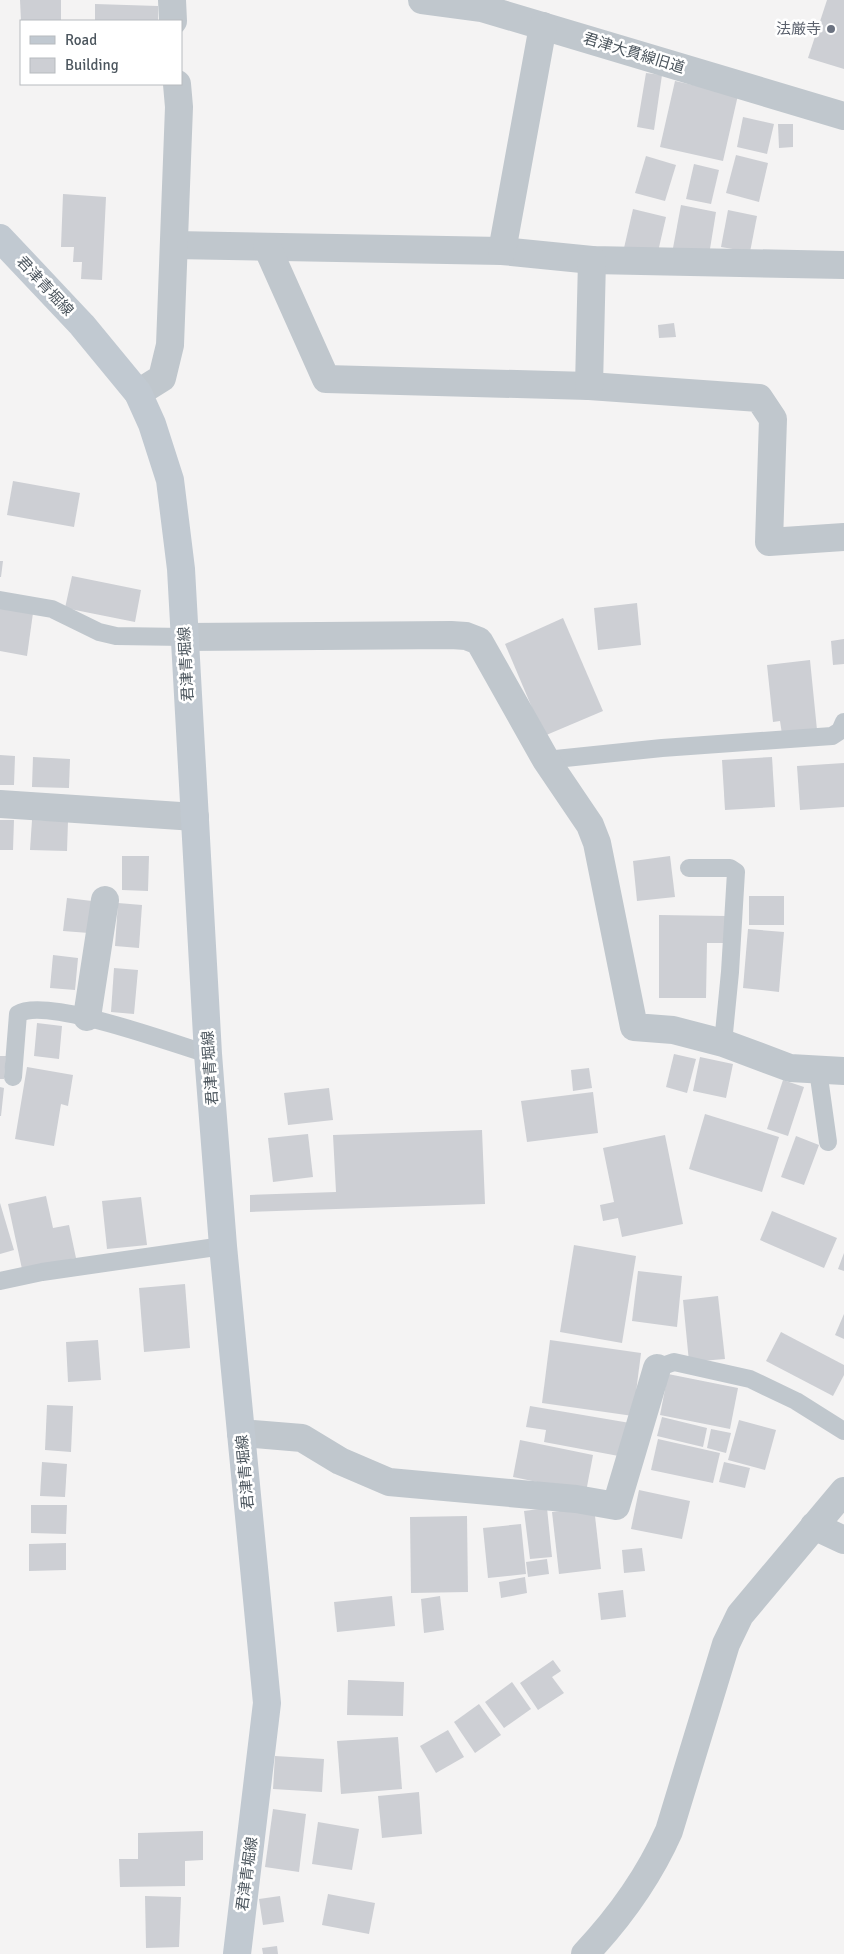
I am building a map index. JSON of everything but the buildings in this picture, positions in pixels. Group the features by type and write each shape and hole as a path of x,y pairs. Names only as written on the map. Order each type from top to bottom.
{"main road":[{"name":"君津青堀線","path":"0,238 82,325 138,393 152,424 170,480 181,569 208,1054 223,1246 267,1703 259,1784 237,1954"}],"street":[{"path":"172,0 173,20"},
{"name":"君津大貫線旧道","path":"422,0 482,8 844,116"},
{"path":"502,251 542,26"},
{"path":"138,393 162,378 169,350 179,107 177,85"},
{"path":"174,245 502,251 592,260 844,265"},
{"path":"267,247 326,378 589,386 759,398 773,419 769,542 844,537"},
{"path":"589,386 592,260"},
{"path":"185,637 413,634 466,636 479,642 546,760 583,813 597,843 634,1027 673,1030 723,1043 790,1068 831,1071"},
{"path":"0,804 195,817"},
{"path":"87,1017 105,900"},
{"path":"242,1434 302,1438 340,1461 389,1482 576,1499 616,1506 657,1368"},
{"path":"584,1954 636,1892 659,1854 669,1831 726,1644 740,1615 844,1491"},
{"path":"814,1526 844,1540"}],"lane":[{"path":"0,600 52,609 99,632 116,636 185,637"},
{"path":"546,760 662,748 832,736 840,731 844,722"},
{"path":"689,868 730,868 736,872 730,972 723,1043"},
{"path":"13,1077 18,1014 25,1009 36,1008 87,1017 208,1054"},
{"path":"828,1142 831,1071"},
{"path":"0,1281 42,1272 223,1246"},
{"path":"657,1368 674,1362 750,1379 796,1401 844,1432"}],"place":[{"name":"法厳寺","path":"831,29"}]}
